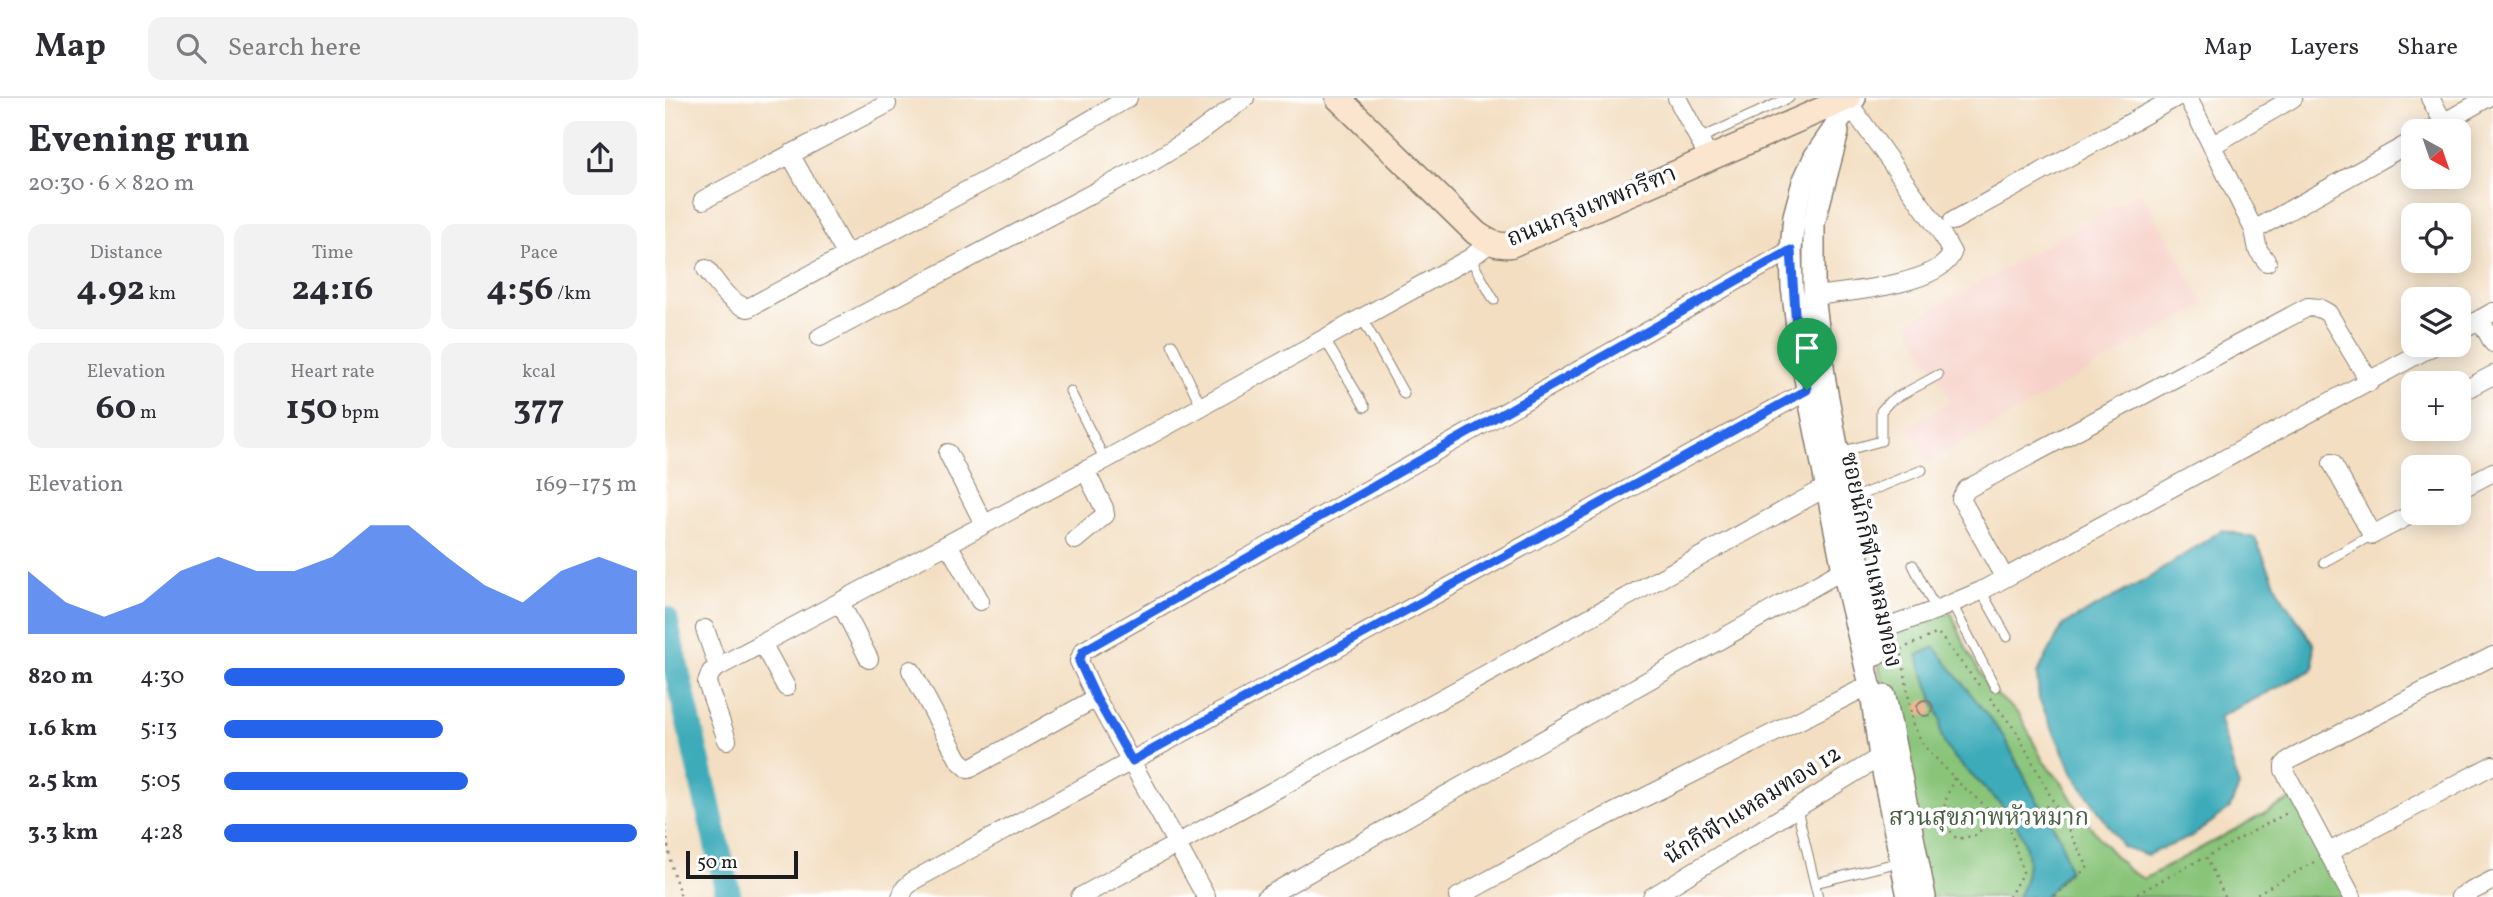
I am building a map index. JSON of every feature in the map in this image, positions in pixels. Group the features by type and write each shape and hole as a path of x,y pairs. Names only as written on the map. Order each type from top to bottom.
{"main road":[{"name":"ถนนกรุงเทพกรีฑา","path":"1338,98 1476,233 1490,243 1500,246 1511,245 1704,148 1849,105"}],"street":[{"path":"706,269 728,297 748,309 1007,169 1128,98"},
{"path":"820,337 1152,162 1194,136 1245,98"},
{"path":"1677,98 1704,148"},
{"path":"1953,221 2175,98"},
{"path":"2188,98 2254,230 2258,250 2267,262"},
{"path":"2213,145 2293,98"},
{"path":"2430,98 2435,119"},
{"path":"2451,119 2487,98"},
{"path":"703,200 887,104"},
{"path":"1814,296 1884,288 1934,271 1948,261 1952,253 1940,230 1849,105"},
{"name":"ซอยนักกีฬาแหลมทอง","path":"1849,105 1815,156 1803,182 1794,216 1791,250 1796,328 1838,453 1925,897"},
{"name":"ซอยนักกีฬาแหลมทอง","path":"1849,105 1814,223 1816,386 1828,486 1843,570 1870,685 1880,757 1907,897"},
{"path":"2254,230 2401,148"},
{"path":"790,154 846,254"},
{"path":"727,740 707,682 711,672 718,667 1202,408 1470,258 1490,243"},
{"path":"1206,897 1096,698 1079,661 1083,651 1791,250"},
{"path":"2004,577 1961,499 1968,489 2308,307 2319,307 2328,313 2370,382"},
{"path":"2486,315 2493,343"},
{"path":"1872,633 1981,591 2414,357"},
{"path":"2471,387 2493,375"},
{"path":"901,897 905,888 914,880 1816,386"},
{"path":"948,453 984,524"},
{"path":"2332,463 2372,535 2401,520"},
{"path":"1075,540 1105,515 1085,470"},
{"path":"2471,484 2492,475"},
{"path":"1080,897 1828,486"},
{"path":"948,544 980,601"},
{"path":"1266,897 1843,570"},
{"path":"840,602 869,659"},
{"path":"705,629 718,667"},
{"path":"762,643 786,687"},
{"path":"2351,897 2324,856 2284,765 2289,760 2493,656"},
{"path":"911,670 959,760 969,769 1096,698"},
{"path":"1458,897 1587,826 1870,685"},
{"name":"นักกีฬาแหลมทอง 12","path":"1653,897 1880,757"},
{"path":"2324,856 2493,765"},
{"path":"2460,897 2493,880"}],"lane":[{"path":"1704,148 1770,102 1789,98"},
{"path":"1470,258 1494,300"},
{"path":"1362,318 1404,394"},
{"path":"1324,338 1365,407"},
{"path":"1172,344 1202,408"},
{"path":"1838,453 1881,441 1883,407 1938,375"},
{"path":"1070,391 1105,460"},
{"path":"1848,500 1922,470"},
{"path":"2323,562 2372,535"},
{"path":"1913,565 1944,607 1995,687"},
{"path":"1981,591 2007,637"},
{"path":"1797,809 1818,897"},
{"path":"1815,883 1900,862"}],"path":[{"path":"1981,688 1938,634 1901,649 1913,725 1924,746 1992,813 2011,826 2023,872 2009,897"},
{"path":"1990,699 2016,731 2088,867 2053,897"},
{"path":"1954,778 1944,806 1946,826 1957,839 1977,835 1992,813"},
{"path":"2011,826 2052,803"},
{"path":"2131,897 2294,809"},
{"path":"665,825 671,866 681,897"},
{"path":"2251,897 2324,856"},
{"path":"2206,857 2225,897"}],"shaded area":[{"path":"2141,191 2205,305 1928,462 1908,427 1951,401 1907,323"}],"green space":[{"name":"สวนสุขภาพหัวหมาก","path":"1951,612 1967,650 1988,687 2020,715 2043,761 2063,784 2078,810 2105,845 2127,869 2144,879 2298,795 2349,897 1925,897 1872,633"}],"water":[{"path":"2222,530 2255,538 2280,594 2313,643 2314,669 2219,717 2239,787 2229,809 2191,837 2147,855 2123,847 2073,774 2039,699 2037,674 2063,625 2147,579"},
{"path":"1935,647 2004,737 2035,797 2060,837 2069,870 2045,897 2018,897 2028,867 2024,840 2011,817 1954,757 1942,739 1941,721 1917,655"}],"building":[{"path":"1925,700 1933,708 1925,716 1917,708"}],"waterway":[{"path":"665,619 729,897"}],"route":[{"path":"1791,250 1796,328 1807,390 1132,761 1096,698 1079,661 1083,651 1791,250"}]}
